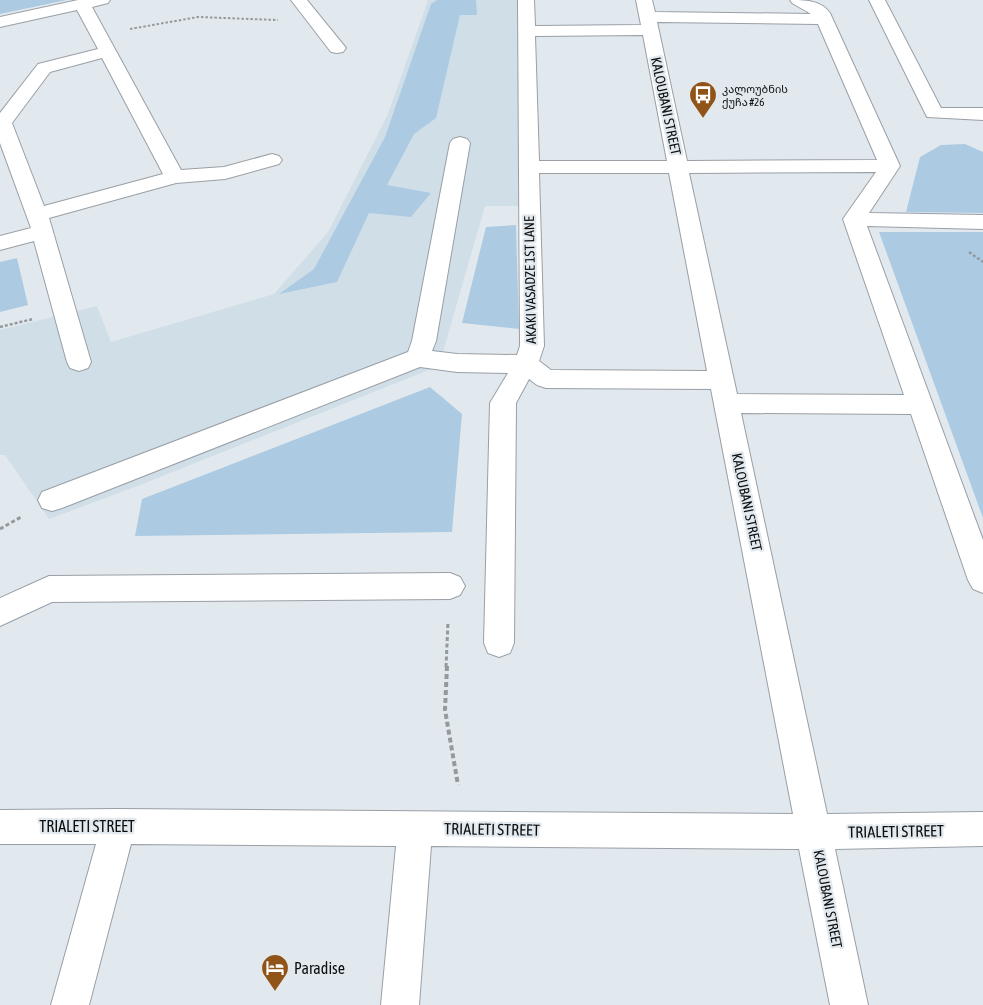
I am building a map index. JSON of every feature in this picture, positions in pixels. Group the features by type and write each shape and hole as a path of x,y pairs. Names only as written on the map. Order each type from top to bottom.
{"street":[{"path":"0,22 102,0"},
{"path":"298,0 337,48"},
{"name":"AKAKI VASADZE 1ST LANE","path":"498,643 502,403 526,364 532,346 526,0"},
{"path":"772,18 784,0"},
{"path":"798,0 822,13 890,166"},
{"path":"877,0 934,113 983,114"},
{"path":"82,4 175,178"},
{"path":"526,31 647,15 825,19"},
{"name":"KALOUBANI STREET","path":"647,15 849,1005"},
{"path":"79,362 40,223 1,124 44,68 103,43"},
{"path":"418,358 424,341 460,143"},
{"path":"0,244 40,223 175,178 225,173 272,160"},
{"path":"528,167 890,166"},
{"path":"854,219 890,166"},
{"path":"854,219 983,222"},
{"path":"854,219 983,580"},
{"path":"52,500 418,358 456,363 526,364 546,379 920,405"},
{"path":"0,613 49,589 450,586"},
{"path":"70,1005 118,826"},
{"name":"TRIALETI STREET","path":"0,827 118,826 815,832 983,829"},
{"path":"400,1005 415,829"}],"path":[{"path":"103,43 198,17 316,22"},
{"path":"450,586 445,710 458,785"}],"shaded area":[{"path":"0,0 67,0 0,14"},
{"path":"428,0 521,0 525,206 485,206 439,366 140,485 49,519 5,455 0,455 0,330 97,306 111,342 274,294 328,232 388,114"},
{"path":"437,0 476,0 477,15 460,15 436,118 414,134 387,185 431,193 411,217 369,213 337,282 279,294 314,269 385,137 431,4"},
{"path":"965,144 983,152 983,213 906,212 920,157 941,145"},
{"path":"516,225 519,329 462,323 486,227"},
{"path":"879,232 983,232 983,518"},
{"path":"17,258 28,305 0,312 0,262"},
{"path":"430,387 462,414 452,532 135,536 142,499"}],"place":[{"name":"კალოუბნის ქუჩა #26","path":"703,119"},
{"name":"Paradise","path":"275,992"}]}
